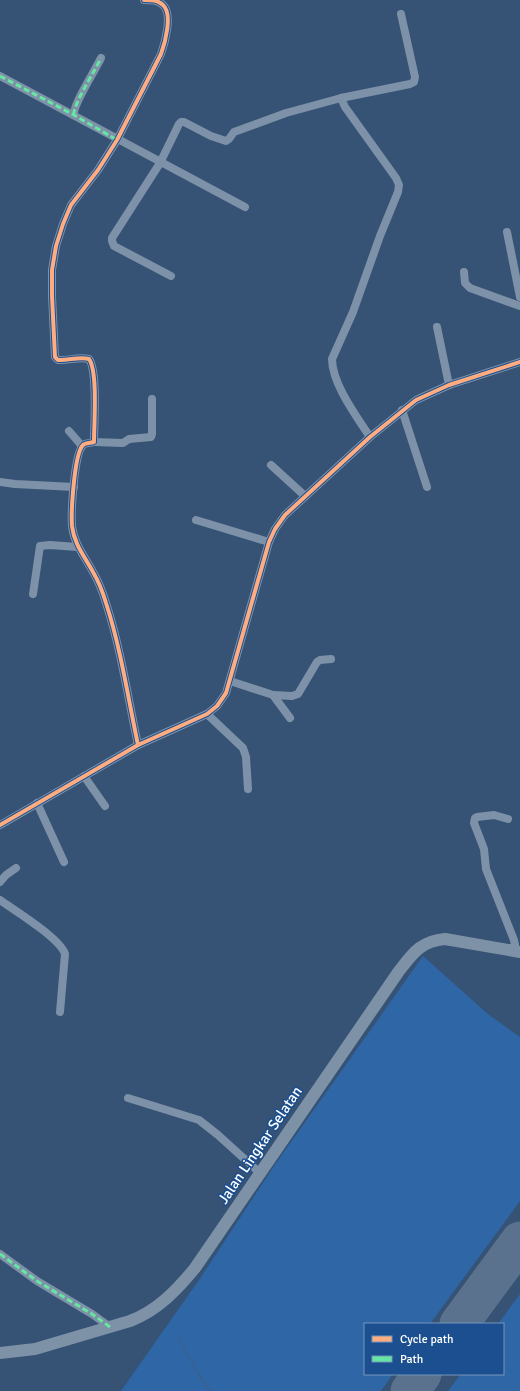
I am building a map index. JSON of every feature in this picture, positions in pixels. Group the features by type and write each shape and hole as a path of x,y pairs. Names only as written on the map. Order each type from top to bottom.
{"highway":[{"name":"Jalan Lingkar Selatan","path":"0,1353 35,1349 142,1317 175,1292 195,1268 412,955 424,944 434,940 445,940 518,952"}],"street":[{"path":"94,442 92,363 89,359 84,358 63,361 58,360 55,357 52,270 56,246 71,205 98,170 117,140 161,54 165,43 167,14 164,6 159,2 144,0"},
{"path":"172,276 114,246 112,241 113,235 160,163 181,122 211,136 226,141 234,132 286,113 341,98 410,84 414,82 415,78 401,14"},
{"path":"74,115 74,110 101,58"},
{"path":"0,76 160,163 245,207"},
{"path":"341,98 345,107 396,178 399,185 398,192 380,236 353,312 332,359 332,367 335,377 349,405 370,437"},
{"path":"507,232 520,297"},
{"path":"464,272 465,283 470,288 520,306"},
{"path":"437,328 449,385"},
{"path":"0,826 138,745 207,714 217,706 222,700 230,681 269,542 278,523 305,496 370,437 416,400 449,385 520,362"},
{"path":"138,745 121,657 106,602 94,573 77,546 72,527 71,508 78,459 82,446 94,442 123,442 129,439 151,437 152,400"},
{"path":"402,410 426,488"},
{"path":"69,431 82,446"},
{"path":"271,465 305,496"},
{"path":"0,482 74,487"},
{"path":"196,520 269,542"},
{"path":"33,594 40,546 77,546"},
{"path":"230,681 273,695 292,696 298,694 320,660 331,659"},
{"path":"273,695 290,718"},
{"path":"207,714 243,748 246,757 248,789"},
{"path":"84,776 105,806"},
{"path":"37,803 64,862"},
{"path":"508,819 494,815 477,817 474,818 474,820 475,827 484,846 486,870 518,952"},
{"path":"0,882 6,874 16,868"},
{"path":"0,900 53,939 64,950 65,954 60,1012"},
{"path":"128,1098 199,1120 260,1173"},
{"path":"0,1254 37,1281 92,1314 110,1327"}],"shaded area":[{"path":"423,956 488,1014 520,1037 520,1201 431,1323 364,1323 364,1375 392,1375 381,1391 121,1391 201,1277 276,1163"},
{"path":"520,1294 520,1391 448,1391 460,1375 504,1375 504,1323 499,1323"}],"waterway":[{"path":"179,1339 199,1375 210,1391"}],"runway":[{"path":"460,1323 520,1241"},
{"path":"410,1391 421,1375"}],"marked path":[{"path":"74,115 74,110 80,96 101,58"},
{"path":"0,76 74,115 117,140"},
{"path":"0,1254 37,1281 92,1314 110,1327"}],"cycle path":[{"path":"138,745 120,656 106,603 97,580 80,550 73,533 73,497 77,460 83,445 94,442 95,386 92,365 89,359 81,358 58,360 55,357 52,270 56,246 71,205 98,170 117,140 161,54 168,22 166,9 159,2 144,0"},
{"path":"0,825 138,745 207,714 217,706 226,693 269,542 275,529 285,515 370,437 416,400 449,385 520,362"}]}
